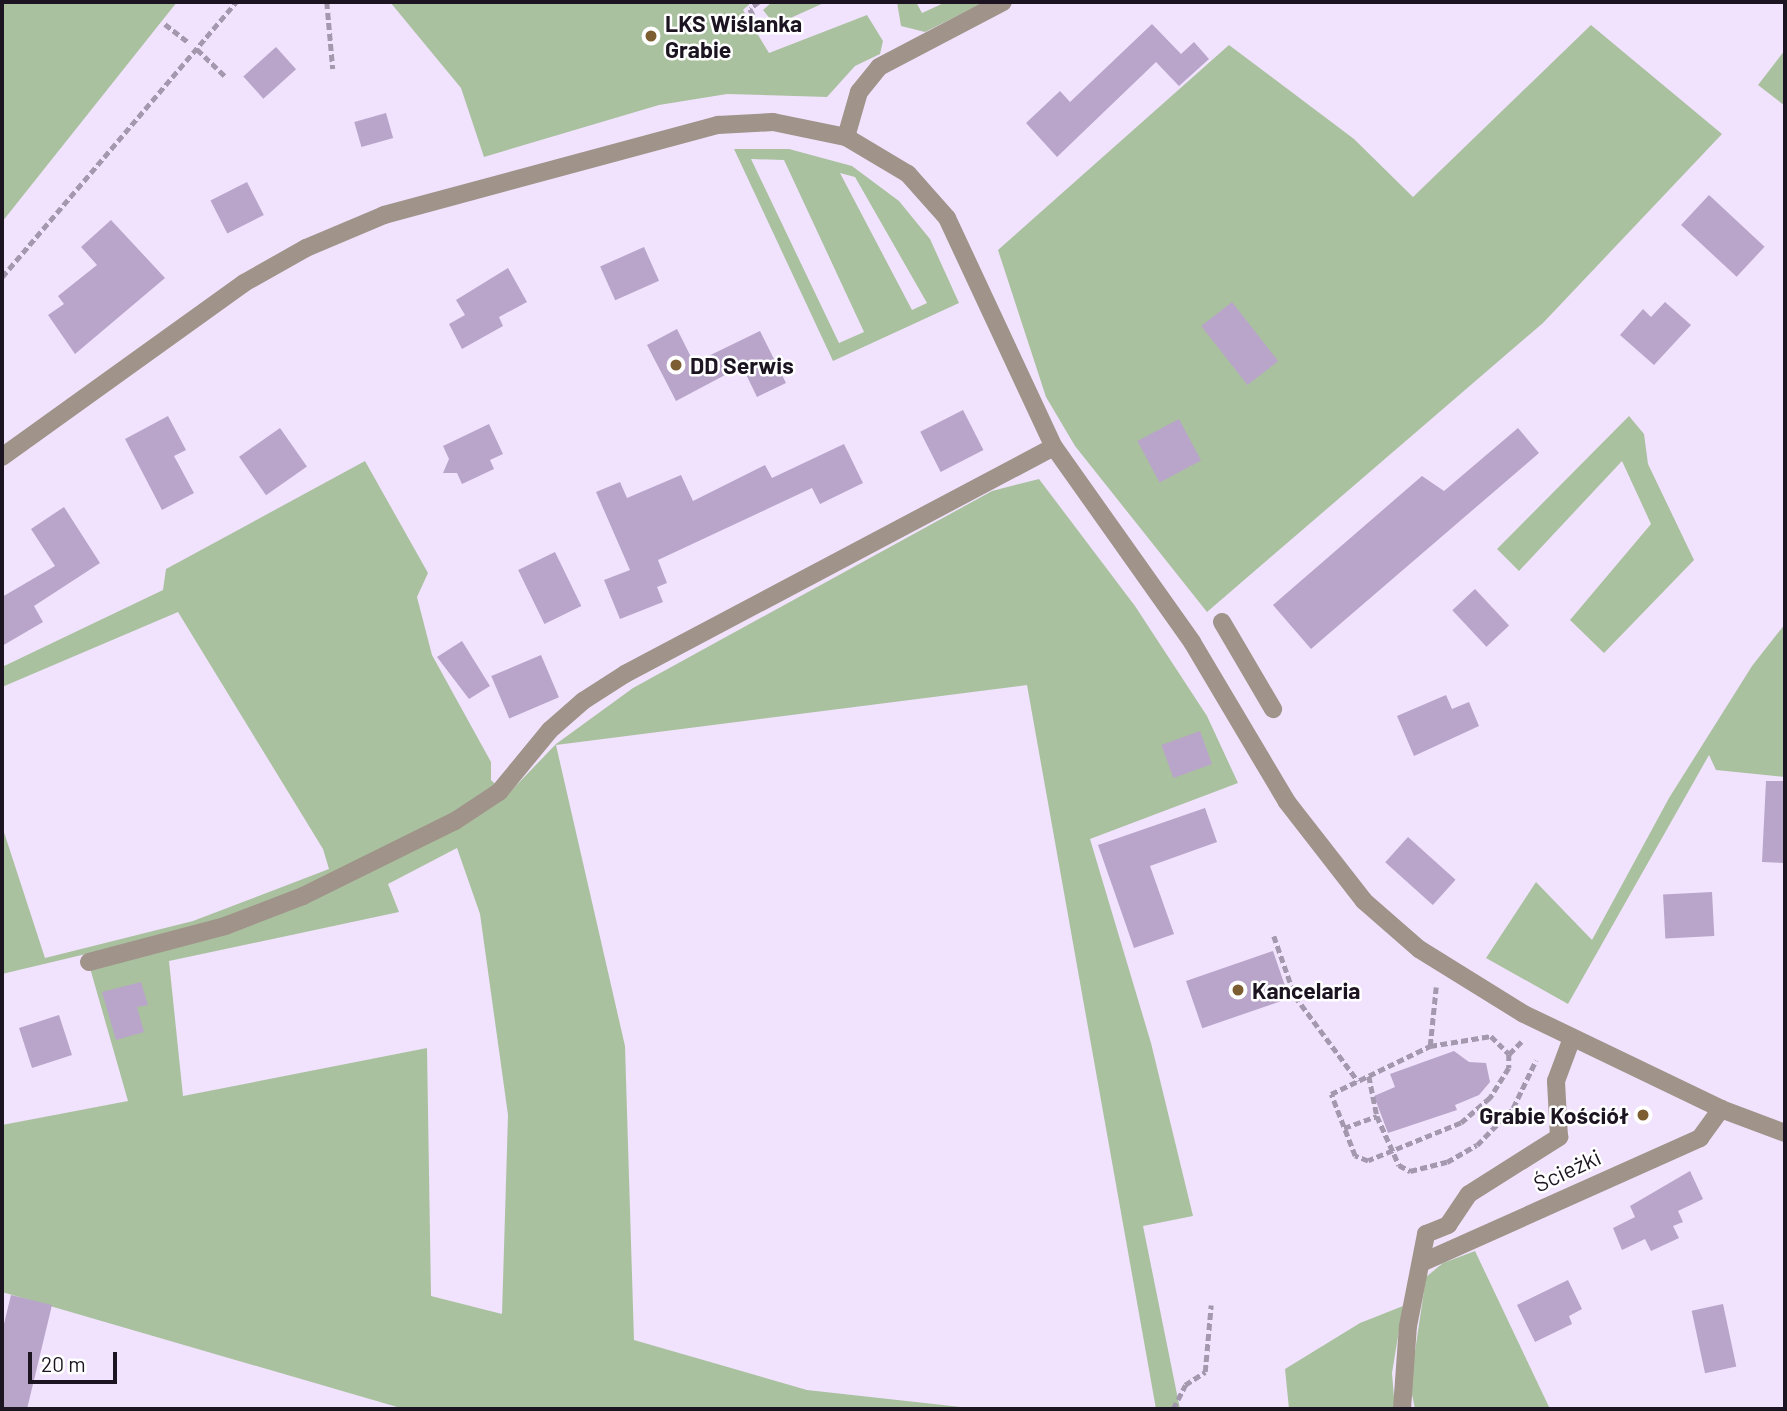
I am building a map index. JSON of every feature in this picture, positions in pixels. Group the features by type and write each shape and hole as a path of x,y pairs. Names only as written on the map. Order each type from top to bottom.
{"street":[{"path":"846,137 859,92 879,67 1003,2"},
{"path":"2,457 244,283 306,248 384,215 719,125 772,122 846,137 908,174 947,218 1054,447 1170,609 1287,802 1345,881 1389,925 1439,962 1572,1038 1721,1109 1785,1133"},
{"path":"89,962 225,926 303,896 455,821 499,792 550,730 583,701 625,674 1054,447"},
{"path":"1223,622 1273,709"},
{"path":"1402,1409 1408,1326 1426,1234 1448,1225 1469,1194 1559,1138 1556,1081 1572,1038"},
{"name":"Ścieżki","path":"1421,1263 1700,1138 1721,1109"}],"path":[{"path":"2,276 236,2"},
{"path":"327,2 333,69"},
{"path":"759,2 750,9 762,32"},
{"path":"165,23 189,43"},
{"path":"197,49 225,76"},
{"path":"1274,936 1295,996 1358,1081"},
{"path":"1430,1046 1437,985"},
{"path":"1509,1054 1491,1036 1430,1046 1331,1094 1355,1156 1368,1161 1461,1123 1490,1098 1509,1068 1509,1054 1526,1034"},
{"path":"1369,1076 1377,1116 1399,1165 1410,1171 1447,1162 1478,1145 1513,1108 1540,1054"},
{"path":"1344,1128 1377,1116"},
{"path":"1173,1409 1185,1385 1205,1372 1211,1305"}],"green space":[{"path":"2,2 177,2 2,222"},
{"path":"390,2 752,2 743,10 769,53 867,15 883,41 880,54 855,66 827,97 727,94 659,105 484,157 461,88"},
{"path":"772,2 826,2 775,25 763,10"},
{"path":"897,2 916,2 922,13 946,2 985,2 925,32 901,26"},
{"path":"1591,25 1722,134 1543,323 1207,612 1075,446 1046,397 998,250 1229,45 1354,139 1413,197"},
{"path":"1785,50 1785,106 1758,85"},
{"path":"734,149 789,149 852,166 899,201 930,239 959,303 833,361","holes":["751,159 784,160 864,332 839,343","840,173 855,177 927,303 912,310"]},
{"path":"1629,416 1644,434 1648,464 1694,560 1604,653 1570,620 1651,524 1622,461 1519,571 1497,549"},
{"path":"365,461 428,573 417,597 432,655 491,762 491,780 507,795 556,744 633,688 992,491 1039,479 1135,606 1207,716 1238,783 1090,839 1151,1043 1193,1216 1143,1226 1180,1409 1156,1409 1027,685 556,745 625,1046 634,1340 807,1390 979,1409 404,1409 2,1292 2,1125 128,1101 86,954 2,974 2,826 45,958 193,921 329,869 323,849 178,612 2,687 2,667 163,590 166,569","holes":["457,848 480,914 508,1115 502,1314 431,1296 427,1048 183,1096 169,961 399,912 388,884"]},
{"path":"1785,624 1785,777 1716,770 1709,755 1568,1004 1486,958 1536,882 1592,940 1669,798 1752,666"},
{"path":"1475,1251 1550,1409 1415,1409 1410,1385 1426,1277 1443,1263"},
{"path":"1403,1306 1392,1373 1395,1409 1289,1409 1285,1369 1360,1323"}],"building":[{"path":"1152,24 1181,54 1194,42 1209,59 1179,86 1156,62 1057,157 1026,123 1060,91 1070,102"},
{"path":"276,47 296,69 263,99 243,76"},
{"path":"386,113 393,138 361,147 354,122"},
{"path":"247,182 264,215 227,234 210,201"},
{"path":"1709,195 1765,247 1737,277 1681,225"},
{"path":"111,220 165,278 75,354 48,315 64,304 58,296 97,265 81,247"},
{"path":"644,247 659,281 615,300 600,267"},
{"path":"508,268 527,302 499,317 503,326 462,349 449,324 465,315 456,300"},
{"path":"1232,302 1278,361 1247,385 1201,326"},
{"path":"1665,302 1691,325 1654,365 1620,335 1643,309 1651,317"},
{"path":"677,329 694,363 760,331 786,383 757,397 742,366 676,401 647,345"},
{"path":"963,410 983,450 941,472 920,432"},
{"path":"168,416 186,450 174,456 194,493 162,510 125,439"},
{"path":"1179,419 1201,460 1160,483 1138,441"},
{"path":"489,424 503,454 490,460 494,469 462,484 457,473 443,473 449,459 443,446"},
{"path":"280,428 307,467 266,495 239,457"},
{"path":"1518,428 1539,453 1311,649 1273,605 1422,476 1444,491"},
{"path":"844,444 863,483 820,504 812,488 658,560 667,583 657,587 663,602 620,619 604,580 630,570 596,492 620,482 627,498 681,475 693,501 765,465 772,478"},
{"path":"64,507 100,563 34,606 43,622 2,646 2,597 55,566 31,529"},
{"path":"555,552 581,606 544,624 518,570"},
{"path":"1475,589 1509,626 1486,647 1452,610"},
{"path":"462,641 490,686 469,699 437,657"},
{"path":"541,655 559,697 509,718 491,676"},
{"path":"1446,695 1452,709 1469,702 1479,726 1414,756 1397,716"},
{"path":"1200,731 1212,764 1173,778 1161,745"},
{"path":"1766,781 1785,781 1785,863 1762,862"},
{"path":"1205,808 1217,842 1150,866 1174,934 1134,948 1098,845"},
{"path":"1408,837 1456,880 1433,905 1385,862"},
{"path":"1712,892 1714,936 1665,939 1663,895"},
{"path":"1273,951 1289,998 1202,1028 1186,981"},
{"path":"141,982 148,1005 137,1007 144,1032 116,1040 102,992"},
{"path":"59,1015 72,1055 32,1068 19,1028"},
{"path":"1454,1051 1469,1062 1486,1063 1490,1082 1479,1095 1455,1105 1457,1110 1388,1133 1374,1096 1395,1087 1390,1074"},
{"path":"1690,1171 1703,1199 1678,1211 1683,1222 1673,1226 1679,1238 1651,1251 1645,1239 1622,1250 1613,1228 1635,1217 1630,1206"},
{"path":"1568,1280 1582,1309 1569,1316 1572,1324 1535,1342 1517,1305"},
{"path":"11,1295 52,1305 27,1409 2,1409 2,1332"},
{"path":"1723,1304 1736,1367 1705,1373 1692,1311"}],"place":[{"name":"LKS Wiślanka Grabie","path":"651,36"},
{"name":"DD Serwis","path":"676,365"},
{"name":"Kancelaria","path":"1238,990"},
{"name":"Grabie Kościół","path":"1643,1115"}]}
